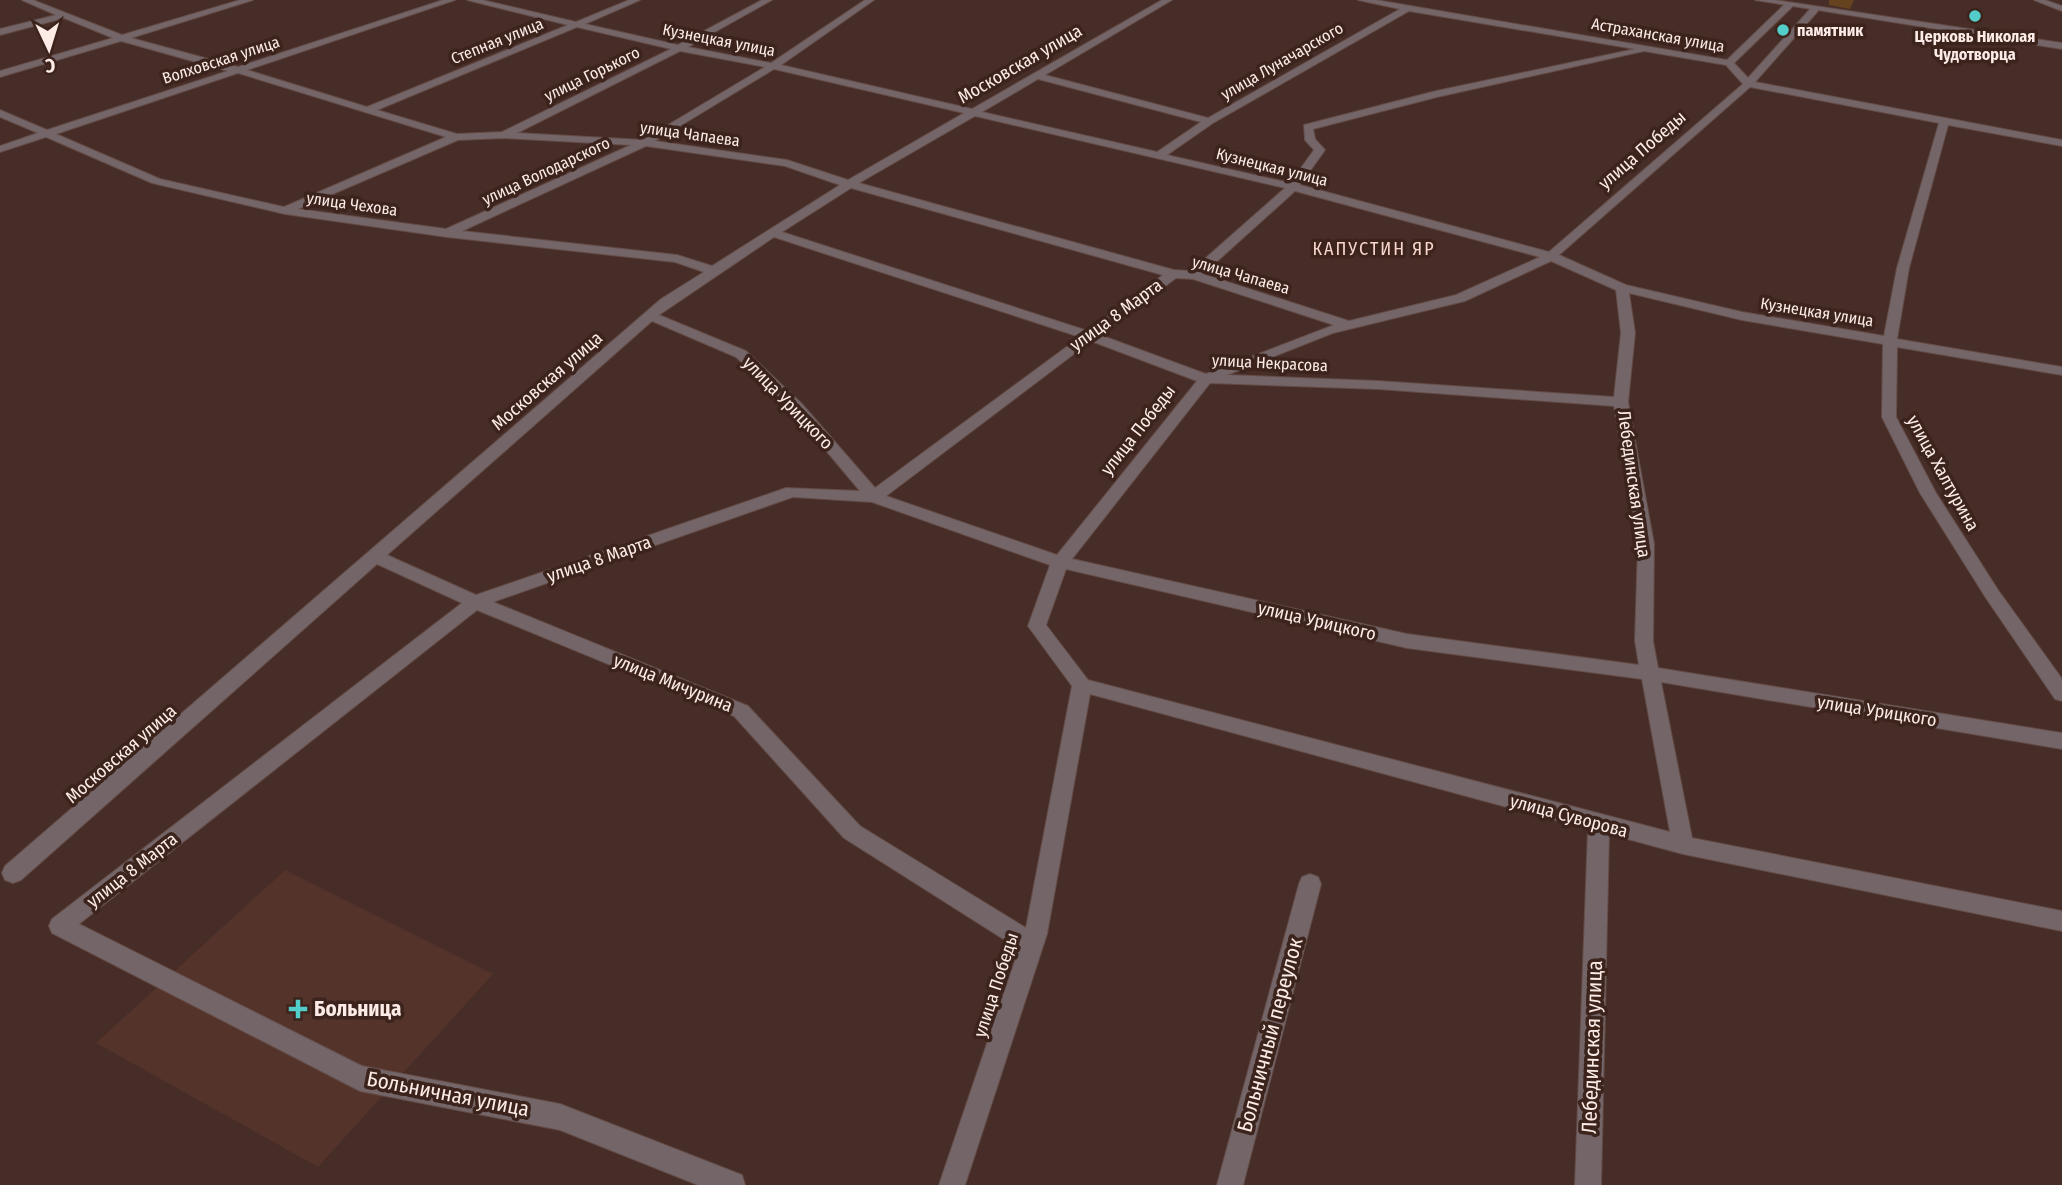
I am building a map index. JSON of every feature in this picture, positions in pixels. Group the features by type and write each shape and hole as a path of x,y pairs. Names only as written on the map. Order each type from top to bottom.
{"street":[{"name":"улица Чапаева","path":"26,0 121,38 456,137 503,135 645,143 787,163 849,184 1173,274 1195,275 1349,325"},
{"path":"0,74 249,0"},
{"name":"Волховская улица","path":"0,149 451,0"},
{"name":"Кузнецкая улица","path":"471,0 679,48 773,66 1293,187 1551,256 1622,288 1742,317 2062,371"},
{"name":"Степная улица","path":"368,110 636,0"},
{"name":"улица Горького","path":"503,135 679,48 768,0"},
{"name":"улица Володарского","path":"447,233 645,143 773,66 870,0"},
{"name":"Московская улица","path":"13,873 666,302 849,184 1168,0"},
{"name":"Астраханская улица","path":"1363,0 1729,63 1748,84"},
{"path":"1759,0 2062,46"},
{"path":"2038,0 2062,9"},
{"path":"1729,63 1789,5"},
{"name":"улица Луначарского","path":"1158,156 1209,121 1408,8"},
{"name":"улица Победы","path":"952,1185 1032,944 1082,685 1037,626 1060,562 1206,379 1328,330 1460,298 1551,256 1748,84 1815,9"},
{"path":"0,32 63,16"},
{"path":"1195,275 1293,187 1320,150 1310,140 1308,127 1436,94 1650,49"},
{"name":"улица Луначарского","path":"1038,76 1209,121"},
{"path":"1748,84 2062,143"},
{"name":"улица Чехова","path":"0,113 156,181 285,211 447,233 677,259 714,271"},
{"name":"улица Халтурина","path":"1944,122 1903,268 1890,340 1889,416 1928,493 1992,594 2062,694"},
{"path":"285,211 456,137"},
{"name":"улица Некрасова","path":"772,233 1087,335 1206,379 1378,386 1621,402"},
{"name":"улица 8 Марта","path":"60,926 475,602 792,492 874,496 1087,335 1173,274"},
{"name":"Лебединская улица","path":"1622,288 1628,333 1621,402 1646,544 1644,641 1683,845"},
{"name":"улица Урицкого","path":"651,316 741,354 797,407 874,496 1060,562 1408,641 1649,673 2062,741"},
{"name":"улица Мичурина","path":"376,557 475,602 741,711 852,832 1032,944"},
{"name":"улица Суворова","path":"1082,685 1599,825 1683,845 2062,920"},
{"name":"Лебединская улица","path":"1587,1185 1599,825"},
{"name":"Больничный переулок","path":"1230,1185 1310,884"},
{"name":"Больничная улица","path":"60,926 360,1078 560,1116 732,1185"}],"shaded area":[{"name":"Больница","path":"285,870 493,974 318,1167 96,1043"}],"place":[{"name":"Церковь Николая Чудотворца","path":"1975,16"},
{"name":"памятник","path":"1783,30"},
{"name":"Больница","path":"298,1009"}],"district":[{"name":"КАПУСТИН ЯР","path":"1374,249"}]}
